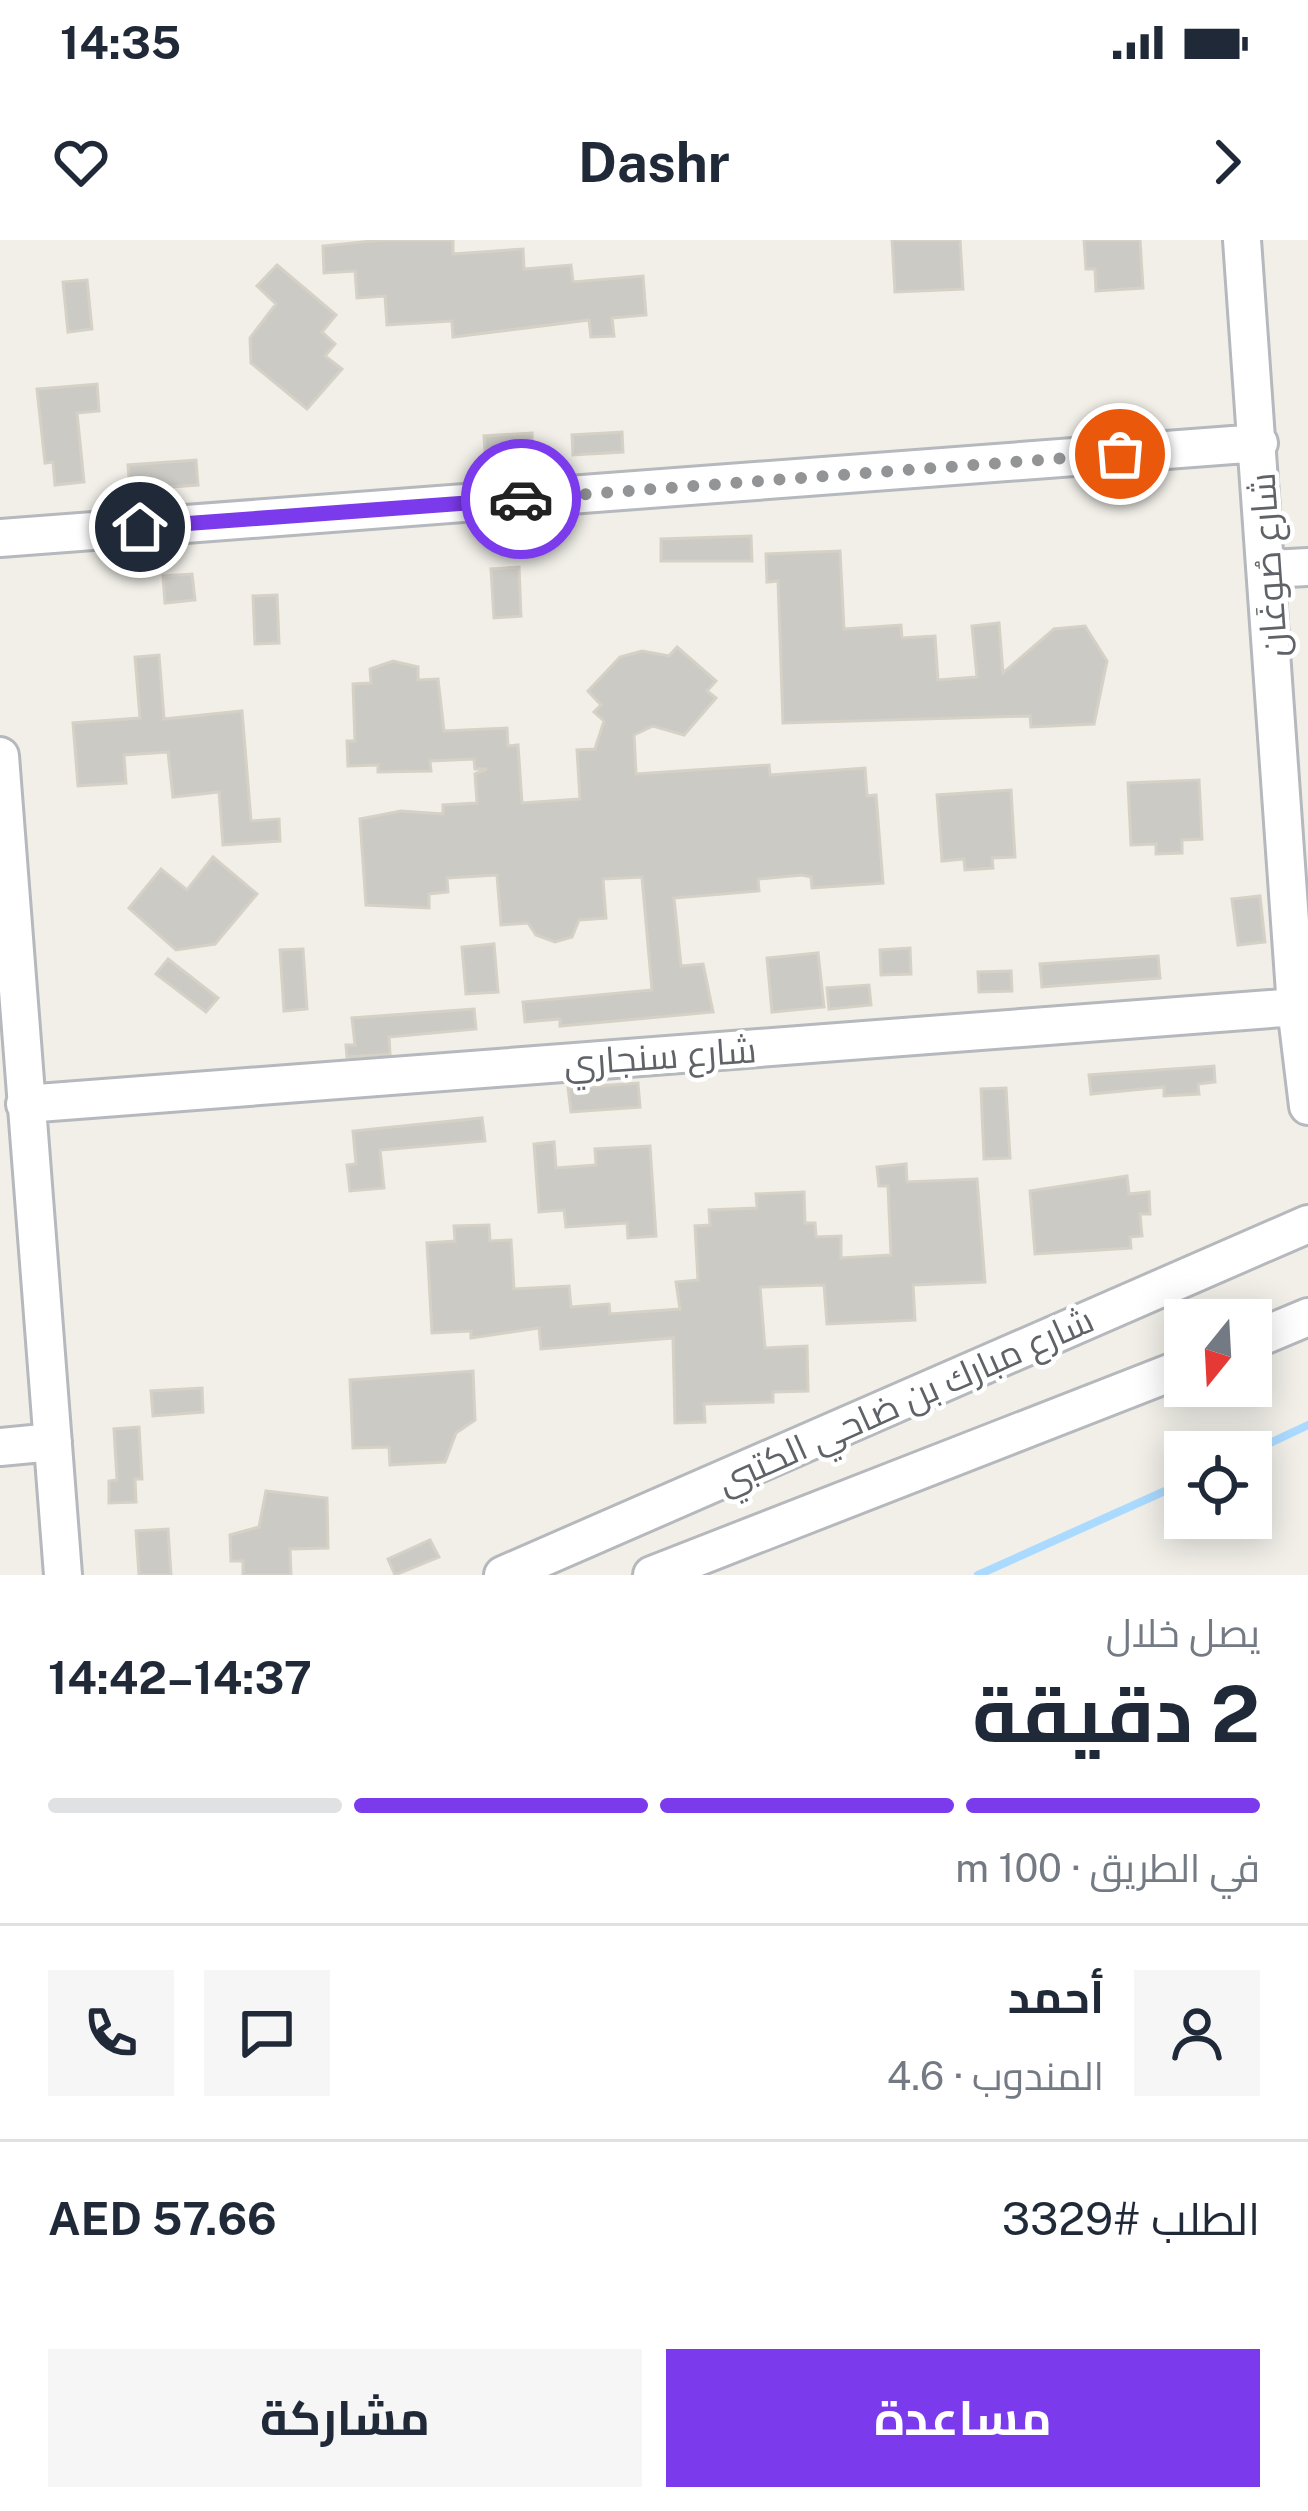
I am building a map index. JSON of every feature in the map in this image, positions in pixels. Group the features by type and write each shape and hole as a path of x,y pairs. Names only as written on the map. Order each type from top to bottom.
{"street":[{"name":"شارع صُوغَان","path":"1242,240 1269,568 1296,1007 1308,1106"},
{"path":"0,538 1259,443"},
{"path":"1269,568 1308,567"},
{"path":"0,756 63,1575"},
{"name":"شارع سنجاري","path":"25,1104 1296,1007"},
{"name":"شارع مبارك بن ضاحي الكتبي","path":"503,1575 1308,1224"},
{"path":"1272,1332 1308,1317"},
{"path":"652,1575 1164,1375"},
{"path":"0,1447 53,1442"}],"building":[{"path":"453,240 453,254 523,249 524,269 571,265 573,282 643,276 646,315 612,318 614,336 591,337 589,320 453,337 452,321 387,325 385,296 357,298 355,271 324,273 323,246"},
{"path":"892,240 960,240 963,289 895,292"},
{"path":"1084,240 1140,240 1143,288 1096,291 1095,269 1086,269"},
{"path":"277,265 336,315 322,332 335,344 325,356 342,369 307,409 251,363 250,338 276,304 257,286"},
{"path":"87,280 92,329 68,332 63,282"},
{"path":"97,384 99,411 77,413 84,482 55,485 53,462 45,463 37,389"},
{"path":"622,432 623,452 573,455 572,435"},
{"path":"532,433 533,460 486,463 484,436"},
{"path":"196,460 198,485 130,490 128,465"},
{"path":"751,536 752,561 661,561 661,539"},
{"path":"840,551 844,629 901,625 902,638 935,636 938,680 977,677 972,626 999,623 1003,673 1054,629 1085,626 1107,661 1094,724 1031,727 1030,716 783,723 778,581 767,582 766,554"},
{"path":"519,567 521,616 494,618 491,569"},
{"path":"192,574 195,600 165,603 163,576"},
{"path":"277,595 279,643 255,644 253,596"},
{"path":"677,647 716,681 707,691 716,698 684,735 653,726 634,735 636,774 769,765 770,775 865,768 867,796 876,795 883,883 812,888 811,877 802,875 758,879 759,891 674,898 681,966 703,964 713,1012 560,1026 560,1019 525,1022 523,1002 652,990 642,877 603,879 606,918 579,920 572,937 555,942 536,935 528,923 501,925 497,875 447,878 448,892 429,894 429,908 366,905 360,819 401,811 443,814 443,805 477,803 475,774 487,769 475,769 474,759 430,761 431,771 378,772 378,765 348,766 347,741 355,741 353,684 371,683 370,669 393,661 418,667 418,680 438,679 444,731 507,728 508,746 518,745 522,803 580,799 577,750 595,749 604,721 594,712 601,705 588,691 620,657 642,651 669,656"},
{"path":"159,655 164,719 242,711 251,821 279,819 280,841 223,845 219,792 173,797 168,752 124,755 126,783 78,786 73,723 140,718 135,657"},
{"path":"1199,780 1202,839 1182,840 1182,853 1156,854 1156,844 1131,845 1128,783"},
{"path":"1011,790 1015,857 992,858 993,868 965,870 964,859 942,861 937,795"},
{"path":"213,857 257,894 215,944 176,950 129,908 161,869 187,890"},
{"path":"1260,896 1265,942 1238,945 1232,899"},
{"path":"494,944 498,992 466,994 462,947"},
{"path":"910,948 911,974 881,975 880,950"},
{"path":"303,949 307,1009 284,1011 280,950"},
{"path":"818,953 824,1007 772,1012 767,958"},
{"path":"1158,956 1160,978 1042,987 1040,964"},
{"path":"168,959 218,998 206,1012 156,974"},
{"path":"1011,971 1012,991 979,992 978,972"},
{"path":"869,985 871,1005 829,1009 827,988"},
{"path":"474,1009 476,1029 389,1037 390,1054 347,1057 346,1045 355,1045 352,1018"},
{"path":"1214,1066 1215,1082 1198,1084 1199,1094 1164,1096 1164,1087 1091,1094 1089,1075"},
{"path":"638,1083 640,1107 571,1112 568,1088"},
{"path":"1006,1088 1010,1158 984,1159 981,1089"},
{"path":"482,1118 485,1141 380,1150 384,1188 350,1191 347,1165 356,1164 353,1131"},
{"path":"554,1142 556,1168 596,1165 595,1149 650,1146 656,1236 628,1238 627,1223 566,1227 564,1210 539,1212 534,1144"},
{"path":"906,1164 907,1182 977,1179 985,1282 913,1285 915,1320 827,1324 824,1285 760,1287 765,1348 807,1346 808,1391 773,1392 773,1402 704,1404 705,1422 675,1423 673,1338 541,1349 539,1328 471,1338 471,1331 432,1333 427,1243 455,1241 454,1226 489,1225 490,1241 511,1240 514,1289 569,1286 571,1307 609,1304 610,1314 680,1309 676,1282 698,1280 695,1226 710,1225 709,1210 757,1208 756,1194 804,1192 805,1223 815,1223 816,1237 841,1236 841,1258 891,1255 888,1186 879,1186 877,1167"},
{"path":"1127,1176 1129,1194 1149,1192 1150,1214 1140,1214 1142,1236 1130,1237 1131,1248 1035,1254 1030,1191"},
{"path":"473,1371 475,1420 456,1433 445,1462 390,1465 389,1447 353,1448 350,1380"},
{"path":"202,1388 203,1412 153,1416 151,1391"},
{"path":"139,1427 142,1479 135,1479 136,1502 109,1503 109,1481 117,1480 114,1429"},
{"path":"266,1491 327,1498 328,1548 290,1549 291,1575 243,1575 243,1561 231,1561 230,1535 259,1527"},
{"path":"168,1529 171,1575 139,1575 136,1531"},
{"path":"430,1540 439,1557 395,1575 388,1559"}],"waterway":[{"path":"1272,1442 1308,1425"},
{"path":"978,1575 1164,1491"}],"way so far":[{"path":"521,499 1120,454"}],"route":[{"path":"140,527 521,499"}]}
